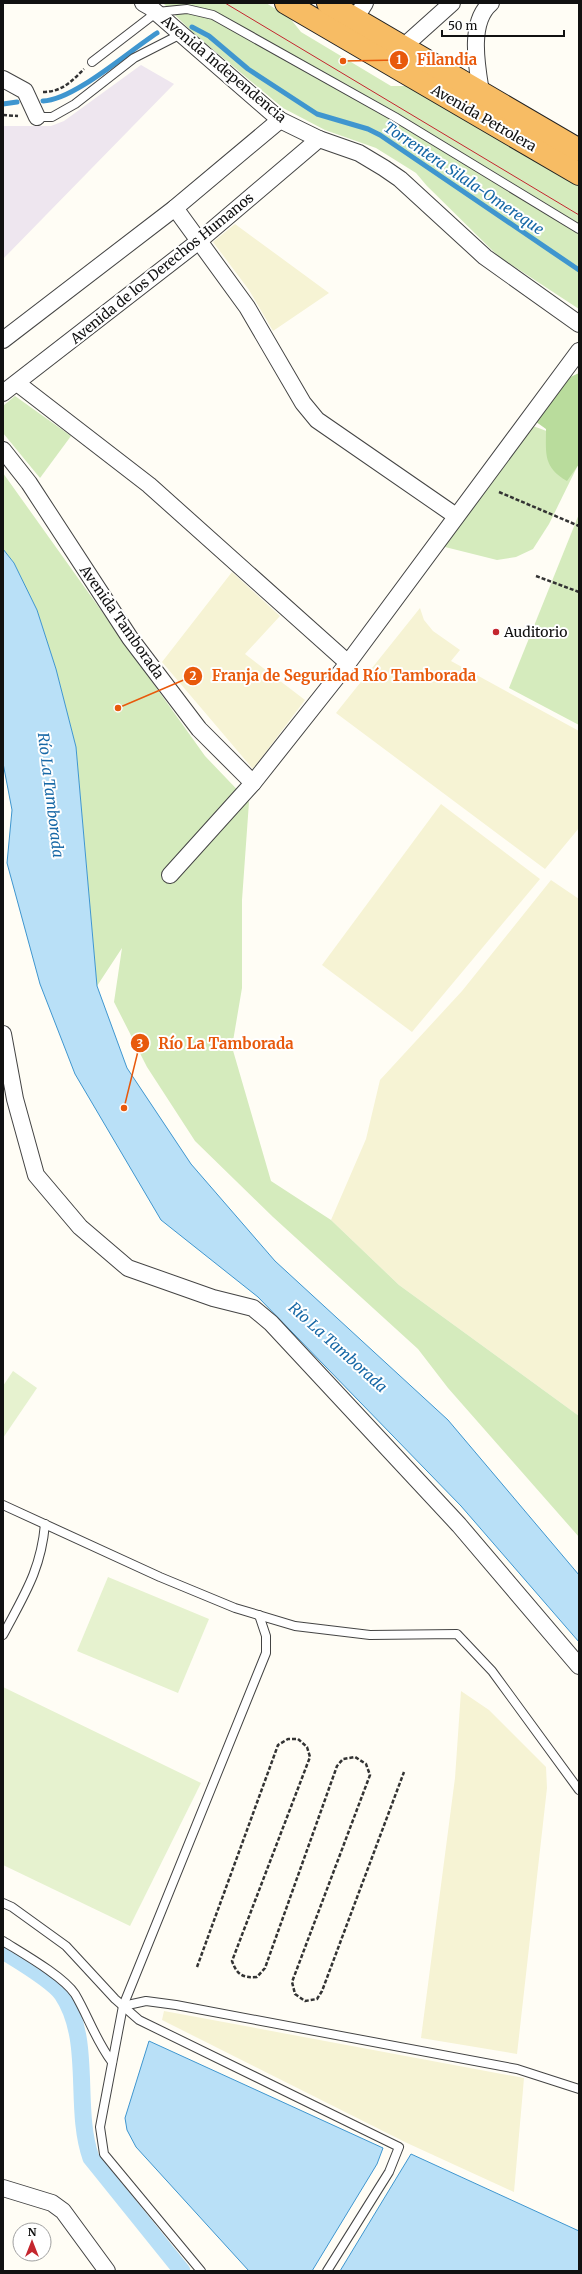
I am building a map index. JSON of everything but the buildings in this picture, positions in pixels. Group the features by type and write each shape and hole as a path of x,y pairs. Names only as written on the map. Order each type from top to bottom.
{"highway":[{"name":"Avenida Petrolera","path":"286,3 579,174"},
{"name":"Avenida Petrolera","path":"328,3 360,11 402,46 579,150"}],"street":[{"name":"Avenida Independencia","path":"143,3 156,12 280,120 319,139 359,152 384,168 400,179 484,257 579,324"},
{"path":"402,46 452,3"},
{"path":"481,92 475,51 479,24 487,6 491,3"},
{"path":"3,79 25,91 37,117"},
{"path":"3,340 175,208 280,120"},
{"name":"Avenida de los Derechos Humanos","path":"3,393 199,241 319,139"},
{"path":"175,208 247,307 303,403 317,420 456,516"},
{"path":"170,875 253,784 348,663 579,351"},
{"path":"17,383 149,485 348,663"},
{"name":"Avenida Tamborada","path":"3,450 29,483 130,638 199,729 253,784"},
{"path":"3,1034 15,1099 36,1175 80,1227 128,1268 213,1298 253,1308 272,1323 459,1525 579,1666"},
{"path":"3,2188 52,2203 63,2211 107,2271"}],"lane":[{"path":"92,62 156,12 187,9 213,15 395,117 579,229"},
{"path":"37,117 52,117 75,104 134,58 181,34"},
{"path":"3,1505 160,1577 235,1608 295,1626 370,1635 457,1634 492,1671 579,1790"},
{"path":"3,1636 35,1574 43,1545 45,1524"},
{"path":"202,2271 104,2154 100,2127 123,2006 266,1653 266,1636 259,1615"},
{"path":"3,1903 66,1946 123,2006 139,2020 399,2147 389,2172 327,2271"},
{"path":"3,1941 44,1967 74,1993 101,2048 112,2062"},
{"path":"123,2006 146,2001 176,2005 517,2070 579,2089"}],"path":[{"path":"25,91 52,92 66,87 92,62"},
{"path":"499,492 579,526"},
{"path":"536,576 579,592"},
{"path":"196,1967 278,1745 288,1739 298,1739 307,1748 310,1757 232,1961 235,1972 245,1978 257,1977 265,1968 337,1766 343,1759 355,1757 366,1764 370,1775 292,1982 295,1994 305,2001 317,1999 322,1991 404,1772"}],"shaded area":[{"path":"141,65 174,84 3,259 3,126 51,126 64,121"},
{"path":"235,224 329,293 273,331 249,290 213,242"},
{"path":"232,572 280,616 245,654 305,700 253,769 162,662"},
{"path":"420,608 424,620 433,631 460,650 451,661 579,731 579,828 545,869 336,713"},
{"path":"441,804 540,879 412,1032 322,965"},
{"path":"551,880 579,899 579,1416 399,1285 331,1220 366,1139 380,1080 462,991"},
{"path":"461,1691 489,1710 546,1767 547,1788 517,2054 421,2038 455,1778"},
{"path":"164,2011 524,2078 514,2192 407,2143 162,2020"}],"green space":[{"path":"163,3 266,3 289,17 301,32 391,86 410,86 579,185 579,309 498,256 427,186 416,173 376,148 325,130 283,108 192,32"},
{"path":"579,373 579,464 567,481 559,476 550,465 546,453 546,429 525,414 538,392"},
{"path":"15,396 71,436 40,478 3,433 3,406"},
{"path":"533,426 579,443 579,463 549,524 533,549 516,557 497,560 441,546"},
{"path":"3,473 205,756 249,802 242,900 242,988 232,1047 271,1181 331,1220 399,1285 579,1416 579,1537 448,1388 418,1349 273,1217 195,1141 147,1067 114,1002 122,948 97,986 76,747 56,669 37,610 14,563 3,549"},
{"path":"579,514 579,725 509,688"},
{"path":"13,1371 37,1388 3,1438 3,1386"},
{"path":"108,1577 209,1619 178,1693 77,1651"},
{"path":"3,1687 201,1783 130,1926 3,1865"}],"water":[{"name":"Río La Tamborada","path":"3,549 14,563 37,610 56,669 76,747 97,986 127,1068 191,1164 275,1261 448,1420 579,1575 579,1642 461,1506 258,1297 161,1220 75,1074 40,984 7,863 12,810 3,763"},
{"path":"149,2041 383,2148 377,2164 312,2271 249,2271 136,2147 127,2130 125,2118"},
{"path":"411,2154 579,2231 579,2271 340,2271"}],"waterway":[{"name":"Torrentera Silala-Omereque","path":"192,27 209,36 248,69 317,114 368,129 380,135 579,270"},
{"name":"Torrentera Silala-Omereque","path":"43,101 56,99 85,84 157,33"},
{"name":"Torrentera Silala-Omereque","path":"3,104 17,102"},
{"path":"3,1951 43,1977 62,1994 71,2012 77,2032 80,2053 83,2118 91,2158 182,2271"}],"tram line":[{"path":"225,3 579,215"}],"place":[{"name":"Filandia","path":"343,61"},
{"name":"Auditorio","path":"496,632"},
{"name":"Franja de Seguridad Río Tamborada","path":"118,708"},
{"name":"Río La Tamborada","path":"124,1108"}]}
